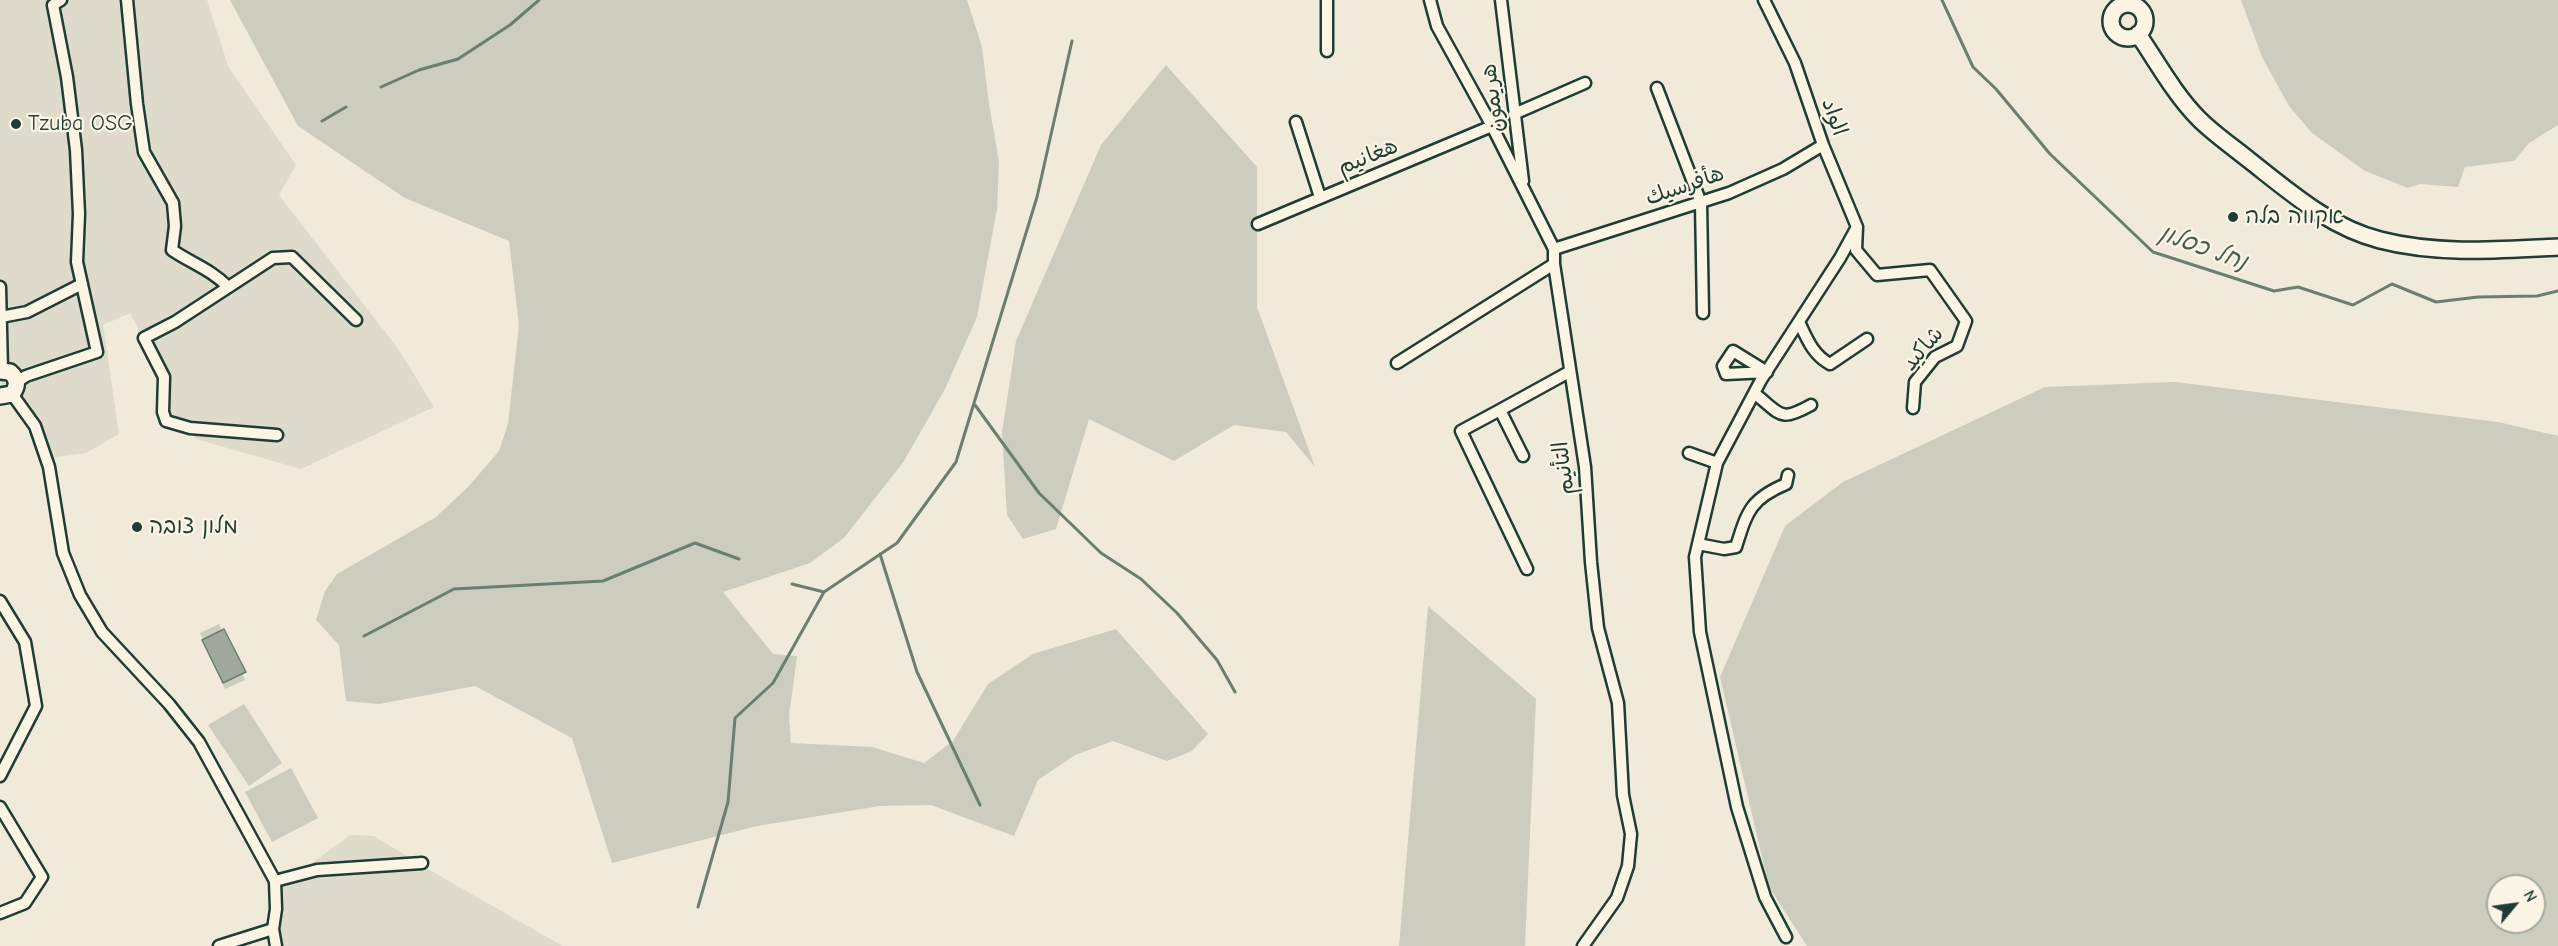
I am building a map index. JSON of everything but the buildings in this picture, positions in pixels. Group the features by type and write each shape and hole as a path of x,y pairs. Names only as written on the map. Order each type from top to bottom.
{"main road":[{"path":"2118,3 2134,5 2143,13 2144,24 2138,34 2124,37 2114,31 2111,19 2118,3"},
{"path":"2138,34 2199,120 2304,203 2344,228 2383,241 2450,249 2499,250 2558,247"},
{"path":"1,371 10,372 10,391"}],"street":[{"path":"61,0 53,5 67,77 76,150 79,214 77,262 97,352 26,376 10,391 35,426 46,457 63,553 80,595 102,632 168,704 199,742 275,881 276,909 273,930 276,946"},
{"path":"127,0 144,152 173,203 175,226 172,250 214,273 228,287"},
{"path":"1327,0 1327,51"},
{"name":"التأنيم","path":"1430,0 1437,26 1492,126 1554,249 1554,264 1569,372 1585,467 1598,628 1618,703 1623,795 1631,834 1628,866 1617,898 1583,946"},
{"name":"هريمون","path":"1501,0 1524,192"},
{"name":"الواد","path":"1764,0 1795,63 1823,145 1857,227 1856,250"},
{"path":"1514,114 1585,83"},
{"path":"1657,88 1701,203 1703,313"},
{"path":"1296,122 1320,197"},
{"name":"هغانيم","path":"1258,224 1492,126"},
{"name":"هأفرسيك","path":"1554,249 1701,203 1783,169 1823,145"},
{"path":"1786,937 1765,897 1737,807 1700,632 1695,557 1717,463 1767,372 1840,258 1857,227"},
{"name":"شاكيد","path":"1856,250 1877,276 1930,270 1966,321 1957,346 1935,357 1916,382 1913,408"},
{"path":"277,435 190,428 166,421 163,412 164,377 144,338 175,322 273,258 292,257 356,320"},
{"path":"1397,363 1554,264"},
{"path":"1,316 27,312 82,284"},
{"path":"0,287 1,371"},
{"path":"1799,322 1809,345 1821,360 1830,364 1868,339"},
{"path":"1527,569 1461,431 1569,372"},
{"path":"1755,393 1783,415 1793,416 1811,405"},
{"path":"1500,410 1523,456"},
{"path":"1689,453 1717,463"},
{"path":"1698,544 1724,549 1736,547 1749,511 1759,497 1786,484 1788,475"},
{"path":"0,601 25,642 36,706 0,776"},
{"path":"0,807 42,877 26,903 0,913"},
{"path":"275,881 318,870 422,863"},
{"path":"219,946 273,930"}],"shaded area":[{"path":"0,0 207,0 228,66 296,165 279,195 399,350 434,407 301,469 196,439 190,428 167,414 164,377 130,313 103,325 119,434 86,453 49,458 33,425 0,382"},
{"path":"230,0 967,0 982,47 999,161 997,209 977,317 945,389 904,461 844,538 810,563 723,592 773,654 797,656 789,716 791,743 872,747 924,763 953,741 988,684 1033,654 1116,629 1208,734 1192,751 1167,761 1113,741 1075,755 1038,780 1014,836 931,805 880,806 757,826 612,863 572,738 475,686 379,704 346,701 339,645 316,620 325,591 337,574 436,517 469,486 499,451 508,424 519,325 509,241 405,198 298,126"},
{"path":"2241,0 2558,0 2558,125 2529,143 2514,161 2465,167 2458,187 2420,184 2408,188 2365,171 2312,133 2289,106 2262,57"},
{"path":"1166,65 1257,167 1257,307 1315,467 1286,432 1234,425 1174,461 1089,419 1056,529 1023,539 1007,515 1002,432 1016,341 1101,145"},
{"path":"2175,382 2498,422 2558,436 2558,946 1807,946 1769,887 1720,677 1785,526 1843,482 2045,387"},
{"path":"1428,606 1536,699 1525,946 1399,946"},
{"path":"219,624 245,680 225,689 200,633"},
{"path":"224,629 246,672 223,683 202,640"},
{"path":"244,704 282,763 249,786 208,725"},
{"path":"291,768 318,818 272,842 245,792"},
{"path":"350,835 374,836 563,946 276,946 274,929 283,885"}],"waterway":[{"path":"381,87 419,70 458,59 510,25 539,0"},
{"name":"נחל כסלון","path":"1942,0 1973,67 1996,89 2050,154 2153,252 2274,291 2298,287 2353,305 2392,284 2436,302 2478,297 2537,296 2558,291"},
{"path":"792,584 824,592 897,543 956,462 1037,197 1072,41"},
{"path":"322,121 346,107"},
{"path":"975,405 1039,493 1101,553 1141,579 1177,613 1217,660 1235,692"},
{"path":"364,636 454,589 603,581 695,543 739,559"},
{"path":"880,554 917,672 980,805"},
{"path":"698,907 728,802 735,718 773,683 824,592"}],"place":[{"name":"Tzuba OSG","path":"16,124"},
{"name":"אקווה בלה","path":"2233,217"},
{"name":"מלון צובה","path":"137,527"}]}
